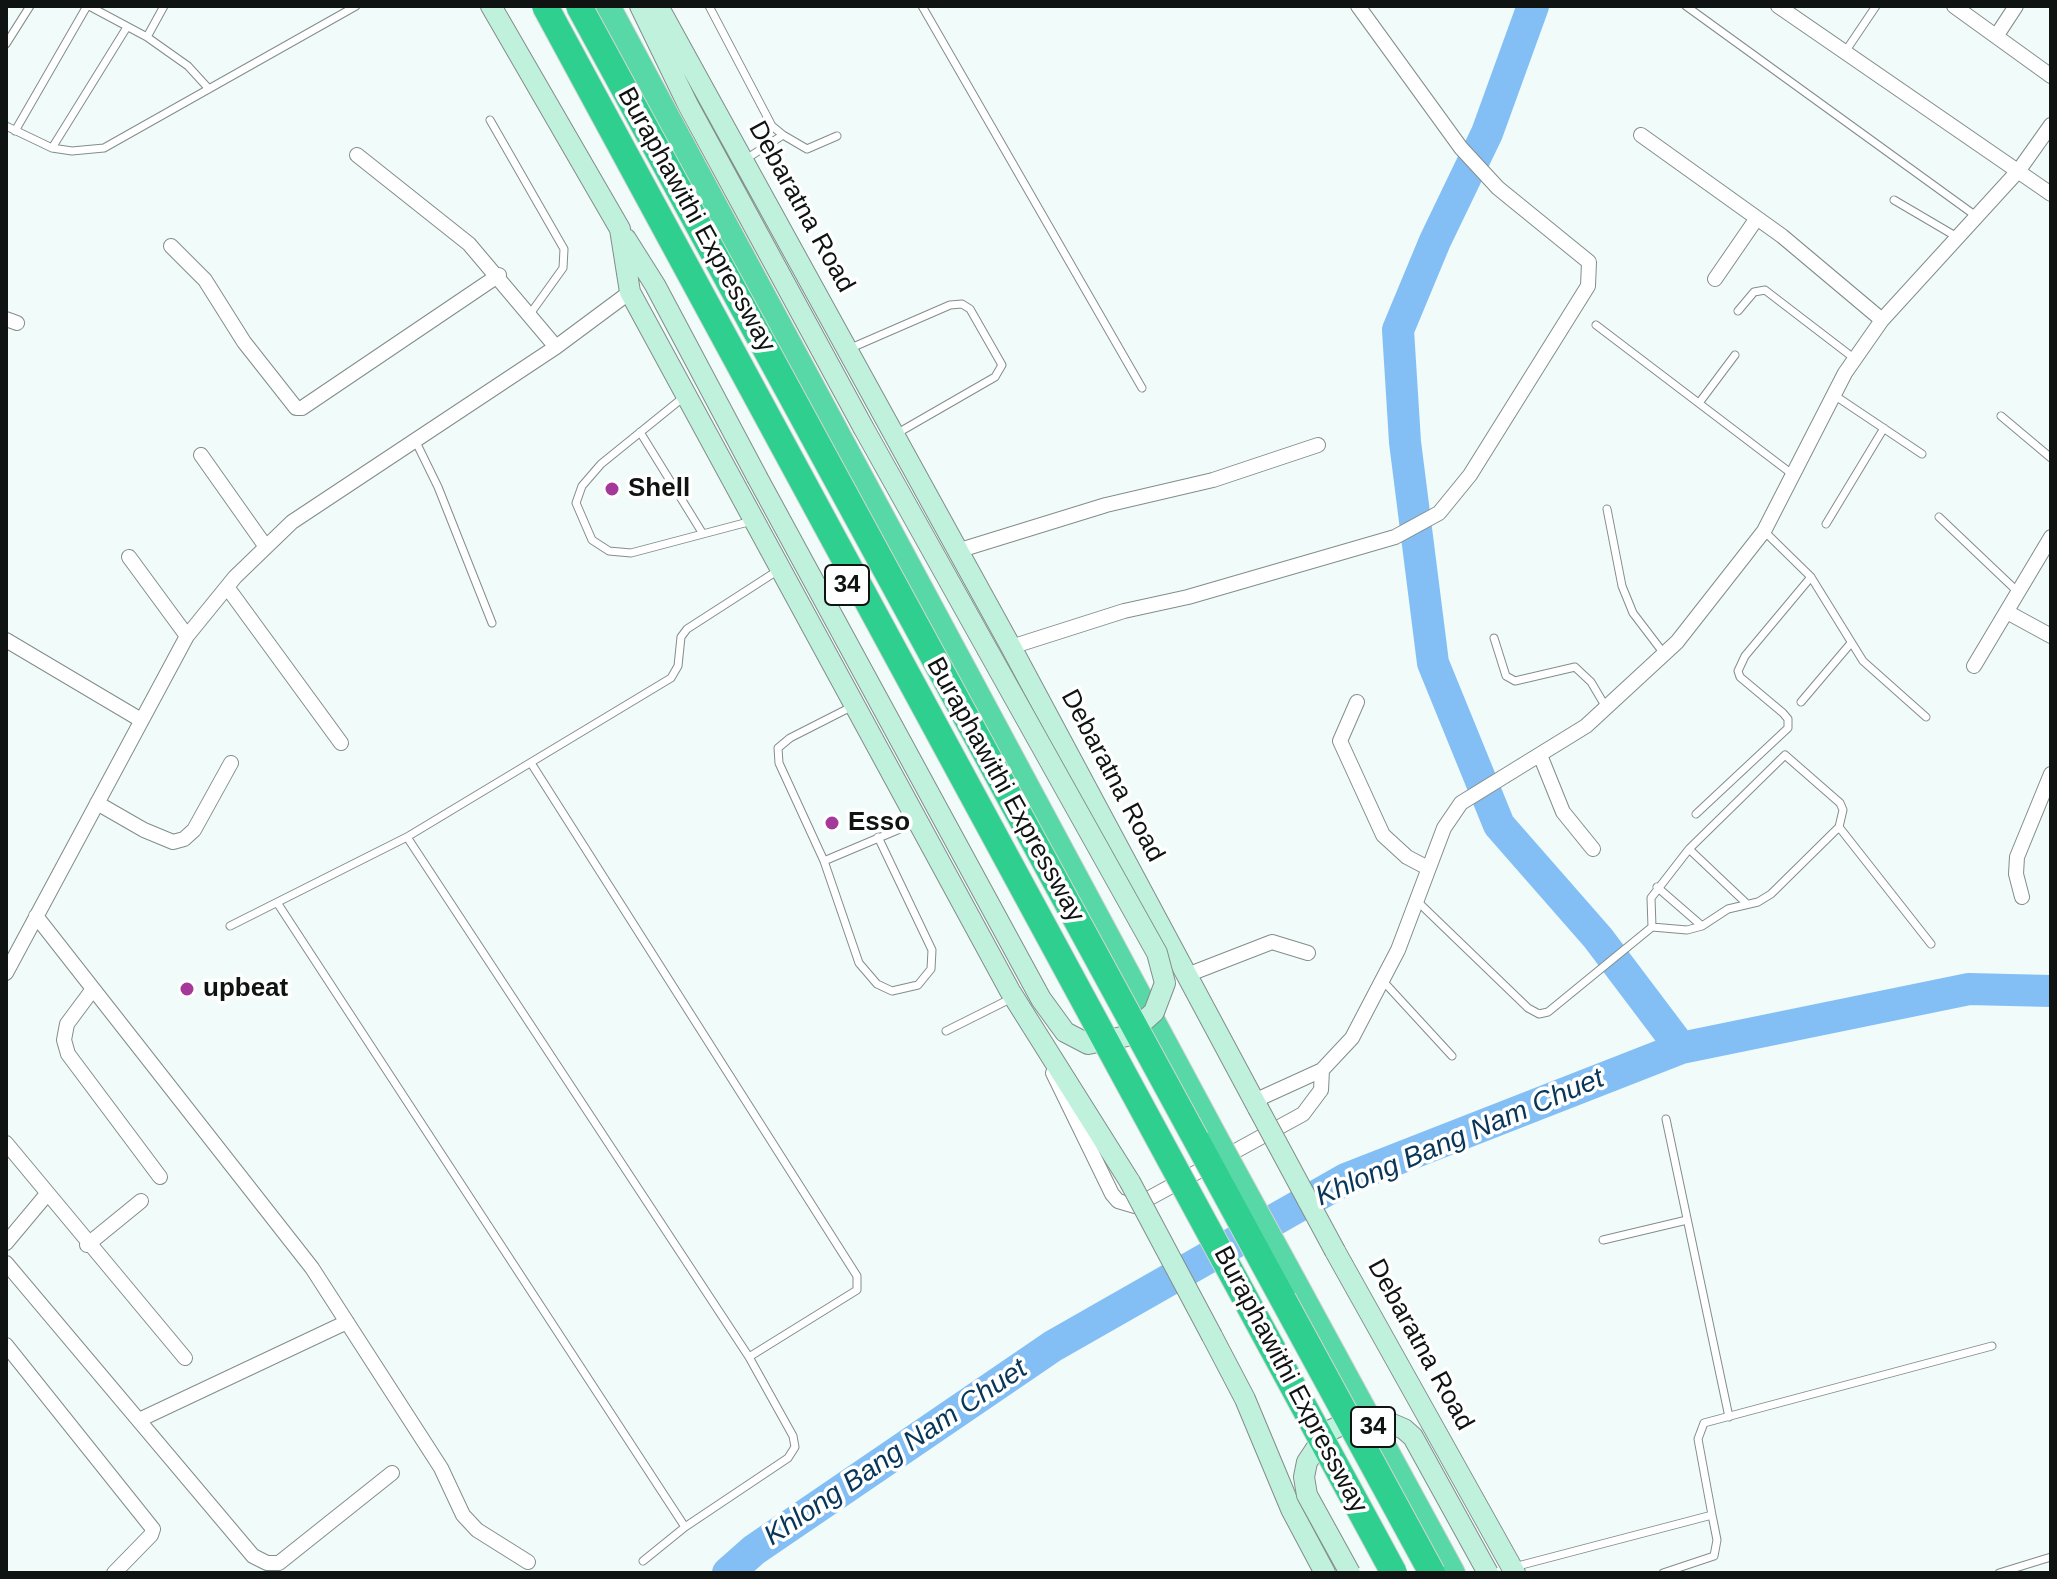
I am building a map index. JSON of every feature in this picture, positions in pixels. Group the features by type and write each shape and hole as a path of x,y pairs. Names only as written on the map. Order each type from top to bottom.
{"highway":[{"name":"34","path":"532,6 1384,1573"},
{"name":"Buraphawithi Expressway","path":"545,6 1394,1573"},
{"name":"Buraphawithi Expressway","path":"579,6 1432,1573"},
{"name":"34","path":"608,6 1453,1573"}],"main road":[{"name":"34","path":"491,6 620,229 630,292 1014,997 1083,1102 1130,1182 1245,1399 1291,1509 1325,1573"},
{"path":"620,229 655,285 1041,999 1065,1032 1088,1044 1127,1036 1154,1012 1165,983 1157,953 863,427 688,105 640,6"},
{"name":"Debaratna Road","path":"658,6 1011,647 1335,1251 1513,1570"},
{"path":"1350,1573 1307,1495 1304,1477 1307,1462 1327,1432 1352,1420 1383,1420 1413,1437 1488,1573"}],"street":[{"path":"1011,647 1124,611 1188,597 1395,537 1439,513 1470,475 1588,286 1591,274 1584,256 1498,188 1461,148 1358,6"},
{"path":"1778,6 2051,194"},
{"path":"1954,6 2051,76"},
{"path":"1997,35 2016,6"},
{"path":"1256,1104 1322,1070 1352,1038 1383,981 1444,828 1461,803 1540,755 1607,709 1665,655 1764,531 1833,394 1882,320 2019,170 2051,125"},
{"path":"1641,135 1757,218 1882,320"},
{"path":"357,155 445,223 499,275 556,347"},
{"path":"1715,279 1757,218"},
{"path":"171,246 205,280 244,342 296,408 302,408 499,275"},
{"path":"6,973 187,636 227,587 292,522 556,347 630,292"},
{"path":"957,551 1106,505 1213,480 1318,445"},
{"path":"201,455 266,547"},
{"path":"1974,666 2051,537"},
{"path":"129,557 187,636"},
{"path":"227,587 341,743"},
{"path":"2007,612 2051,636"},
{"path":"6,640 141,720"},
{"path":"1357,702 1340,741 1383,835 1407,857 1426,867"},
{"path":"1540,755 1563,812 1593,849"},
{"path":"97,803 144,830 173,842 184,839 194,830 231,763"},
{"path":"2022,897 2016,874 2017,857 2051,774"},
{"path":"36,916 312,1268 441,1468 463,1515 477,1530 528,1562"},
{"path":"1187,975 1272,942 1308,953"},
{"path":"93,989 64,1031 68,1054 160,1177"},
{"path":"1037,1036 1112,1194 1127,1205 1135,1206 1303,1114 1321,1090 1322,1070"},
{"path":"6,1143 87,1245 185,1358"},
{"path":"6,1243 47,1194"},
{"path":"87,1245 141,1201"},
{"path":"6,1263 253,1556 267,1563 279,1563 392,1473"},
{"path":"139,1420 347,1322"},
{"path":"6,1345 153,1529 151,1535 114,1573"}],"lane":[{"path":"6,44 30,6"},
{"path":"209,89 188,66 147,37 88,6 9,129 52,148 72,151 104,148 209,89 356,6"},
{"path":"147,37 164,6"},
{"path":"709,6 772,126 807,149 837,136"},
{"path":"922,6 1142,388"},
{"path":"1686,6 1977,217"},
{"path":"1845,52 1876,6"},
{"path":"52,148 127,27"},
{"path":"490,120 564,249 565,259 559,276 530,314"},
{"path":"743,161 783,135"},
{"path":"1894,200 1957,237"},
{"path":"1738,311 1754,292 1765,290 1855,359"},
{"path":"848,350 950,305 962,304 970,309 1002,365 995,377 894,435"},
{"path":"1596,325 1793,475"},
{"path":"1699,403 1735,355"},
{"path":"1833,394 1922,454"},
{"path":"686,395 601,464 582,486 576,503 592,540 609,551 631,553 754,521"},
{"path":"2001,416 2051,458"},
{"path":"1826,524 1884,428"},
{"path":"640,432 703,534"},
{"path":"415,440 438,487 492,623"},
{"path":"1607,509 1627,600 1633,613 1665,655"},
{"path":"1939,517 2018,592"},
{"path":"1764,531 1811,577 1863,661 1926,717"},
{"path":"230,926 407,837 671,678 678,666 681,637 687,629 781,569"},
{"path":"1696,814 1788,728 1788,719 1783,713 1740,677 1738,671 1745,656 1811,577"},
{"path":"1494,638 1506,676 1515,681 1575,667 1591,682 1607,709"},
{"path":"1801,702 1851,643"},
{"path":"855,705 790,738 778,748 779,763 824,861 859,963 877,984 892,991 918,985 931,969 932,950 878,837"},
{"path":"1417,901 1528,1008 1539,1014 1567,1000 1605,963 1652,927 1674,931 1702,926 1745,902 1758,902 1771,894 1839,827 1844,816 1840,803 1785,755 1689,849 1657,887 1651,898 1652,927"},
{"path":"531,763 857,1276 857,1290 749,1357"},
{"path":"824,861 918,822"},
{"path":"1839,827 1931,944"},
{"path":"407,837 749,1357 793,1436 795,1447 788,1458 685,1527 643,1561"},
{"path":"1689,849 1745,902"},
{"path":"1657,887 1702,926"},
{"path":"278,904 685,1527"},
{"path":"1383,981 1452,1056"},
{"path":"946,1031 1014,997"},
{"path":"1666,1119 1729,1417"},
{"path":"1603,1240 1687,1220"},
{"path":"1663,1573 1714,1556 1717,1540 1698,1430 1704,1423 1992,1346"},
{"path":"1513,1570 1712,1515"},
{"path":"1999,1573 2051,1557"}],"waterway":[{"path":"1533,6 1487,133 1435,241 1398,330 1405,442 1433,663 1499,825 1598,938 1681,1048"},
{"name":"Khlong Bang Nam Chuet","path":"728,1573 754,1550 1053,1346 1346,1179 1681,1048 1969,989 2051,991"}],"place":[{"name":"Shell","path":"612,489"},
{"name":"Esso","path":"832,823"},
{"name":"upbeat","path":"187,989"}]}
